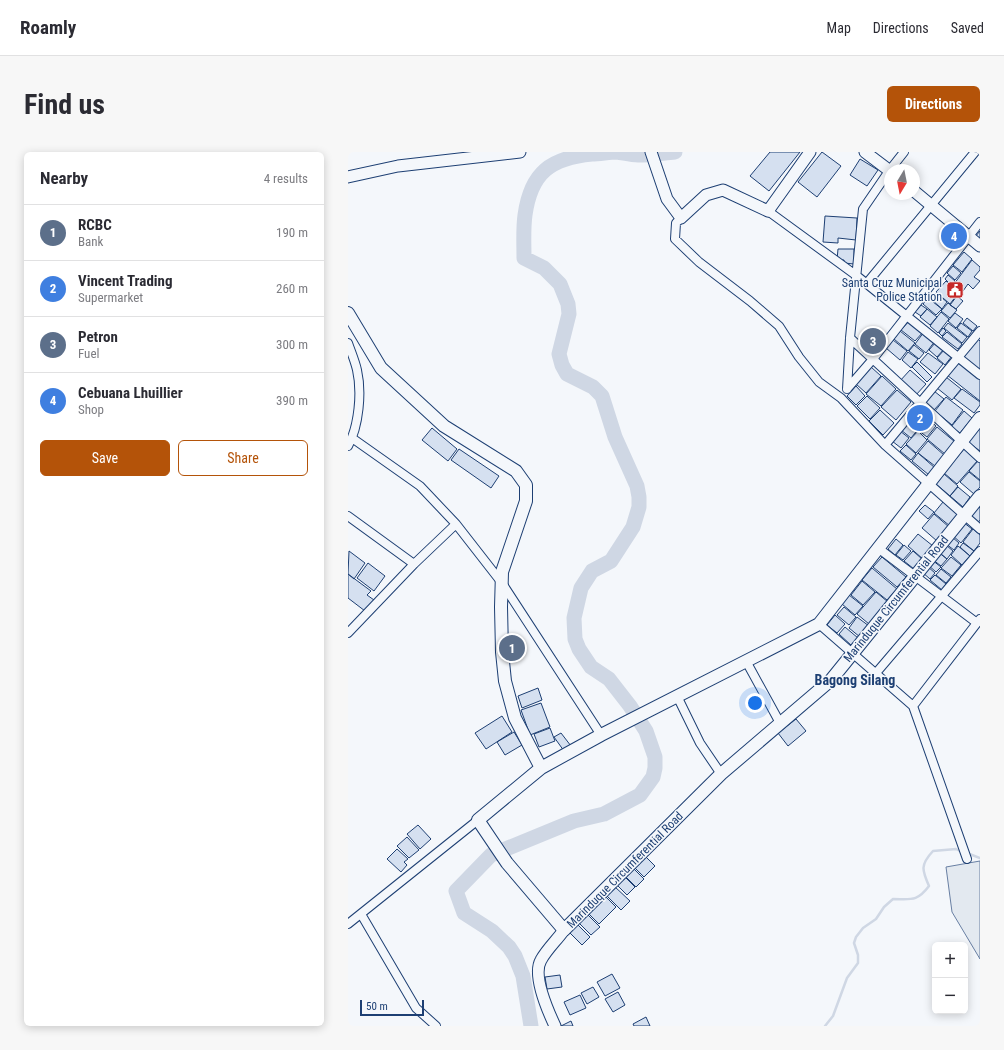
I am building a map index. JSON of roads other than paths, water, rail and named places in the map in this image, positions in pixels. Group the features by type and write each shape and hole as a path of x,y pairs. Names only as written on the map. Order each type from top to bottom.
{"main road":[{"path":"348,313 381,368 444,426 516,471 526,485 526,501 502,572 502,652 505,681 516,718 541,768"},
{"path":"478,820 541,768 651,709 819,624 980,418"},
{"name":"Marinduque Circumferential Road","path":"478,820 507,863 564,930 721,774 831,680 980,496"}],"street":[{"path":"348,177 398,166 520,152"},
{"path":"652,152 667,199 680,218"},
{"path":"768,211 810,152"},
{"path":"865,152 884,166"},
{"path":"895,164 904,152"},
{"path":"867,284 975,152"},
{"path":"847,389 850,338 863,209 884,179"},
{"path":"980,375 857,276 768,211 724,190 706,195 676,223 675,239 699,262 750,301 779,326 799,358 819,382 841,398 885,445 980,529"},
{"path":"920,196 980,246"},
{"path":"841,398 980,222"},
{"path":"885,445 980,331"},
{"path":"850,338 980,458"},
{"path":"348,343 357,370 360,401 350,442 420,486 456,524 502,583 601,735"},
{"path":"348,516 414,564"},
{"path":"348,633 393,588 414,564 456,524"},
{"path":"878,548 942,596 979,621 913,706"},
{"path":"876,673 980,550"},
{"path":"819,624 853,652 913,706 967,859"},
{"path":"746,661 780,723"},
{"path":"677,696 700,743 721,774"},
{"path":"348,924 478,820"},
{"path":"361,914 416,1008 436,1026"},
{"path":"555,1026 547,1009 538,979 540,961 564,930"}],"waterway":[{"path":"531,1026 523,976 515,956 509,947 492,931 464,913 456,891 491,855 574,821 604,814 640,795 653,777 655,757 646,731 630,706 609,679 591,667 579,649 575,639 574,618 581,588 592,571 611,561 633,527 639,507 639,497 637,486 615,437 602,396 593,387 567,374 562,365 559,354 569,314 568,304 560,284 544,268 524,258 525,215 532,188 538,178 545,170 565,159 614,152 638,155 675,152"},
{"path":"825,1026 833,1016 847,978 858,963 858,955 854,943 856,937 863,928 876,919 884,907 893,899 909,899 917,897 925,891 929,886 924,872 924,864 933,851 956,849 962,852"},
{"path":"967,853 980,858"}],"place":[{"name":"Cebuana Lhuillier","path":"954,236"},
{"name":"Santa Cruz Municipal Police Station","path":"955,290"},
{"name":"Petron","path":"873,341"},
{"name":"Vincent Trading","path":"920,418"},
{"name":"RCBC","path":"512,648"}],"district":[{"name":"Bagong Silang","path":"855,680"}]}
